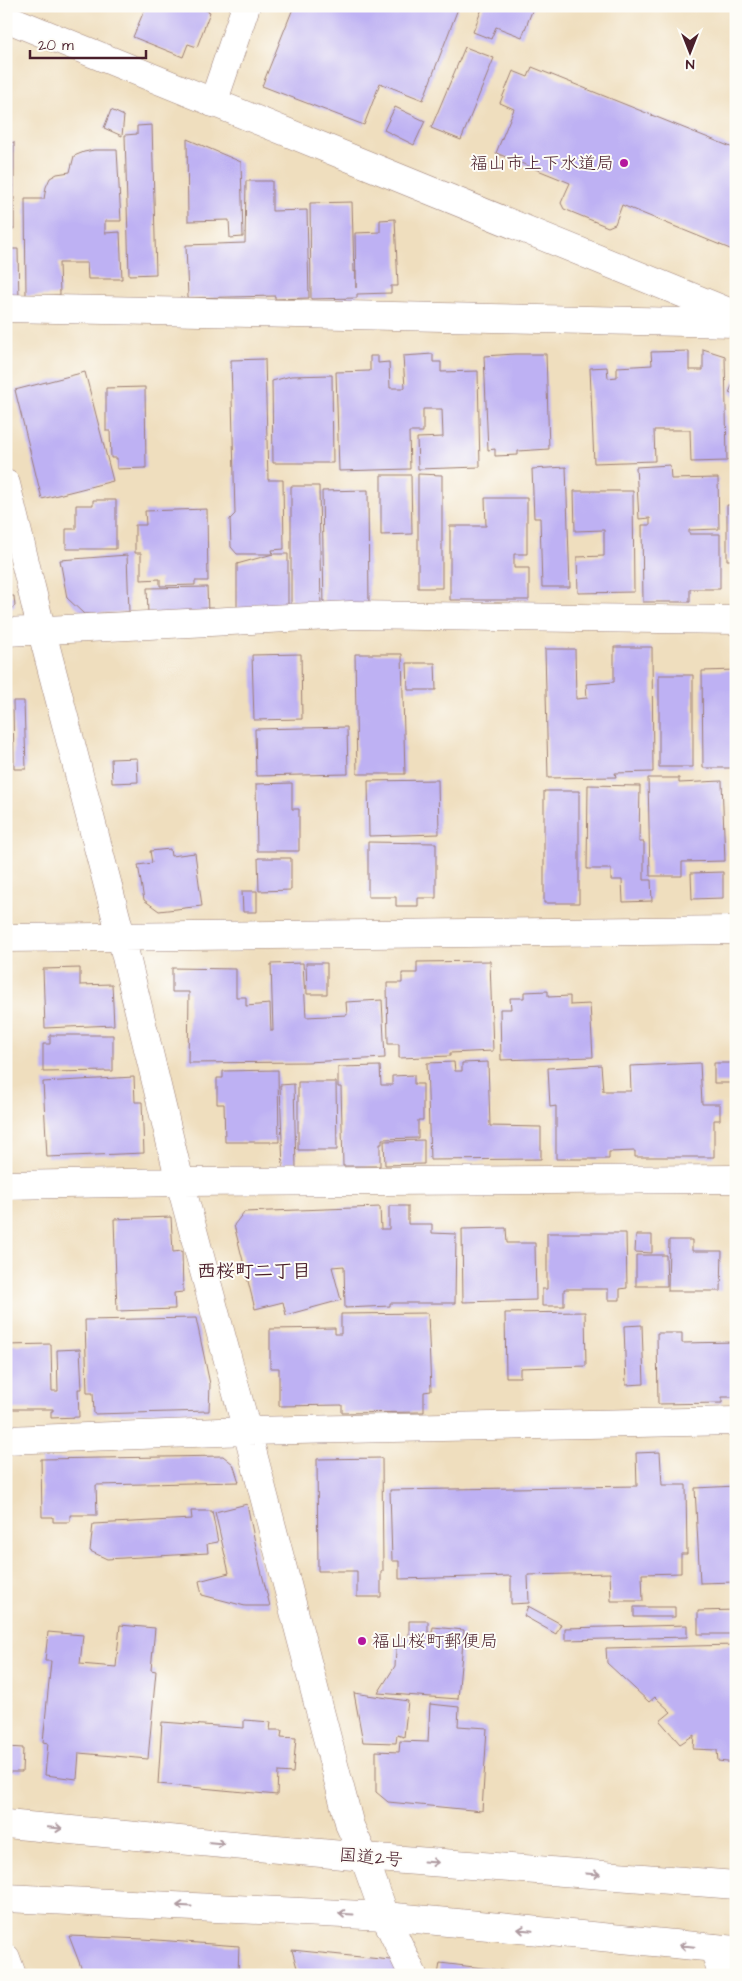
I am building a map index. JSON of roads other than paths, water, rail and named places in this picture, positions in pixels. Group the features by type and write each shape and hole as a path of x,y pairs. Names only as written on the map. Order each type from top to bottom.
{"main road":[{"path":"213,103 246,6"},
{"path":"6,18 736,315"},
{"path":"6,308 736,323"},
{"path":"6,484 42,632 121,936 180,1182 350,1826 364,1857 385,1916 413,1975"},
{"path":"6,632 42,632 351,615 736,620"},
{"path":"6,938 736,930"},
{"path":"6,1185 180,1182 736,1179"},
{"path":"6,1440 247,1431 736,1420"},
{"name":"国道2号","path":"6,1824 364,1857 736,1885"},
{"path":"6,1898 385,1916 725,1949 722,1975"},
{"path":"6,1958 12,1975"}],"place":[{"name":"福山市上下水道局","path":"624,163"},
{"name":"福山桜町郵便局","path":"362,1641"}],"district":[{"name":"西桜町二丁目","path":"254,1270"}]}
